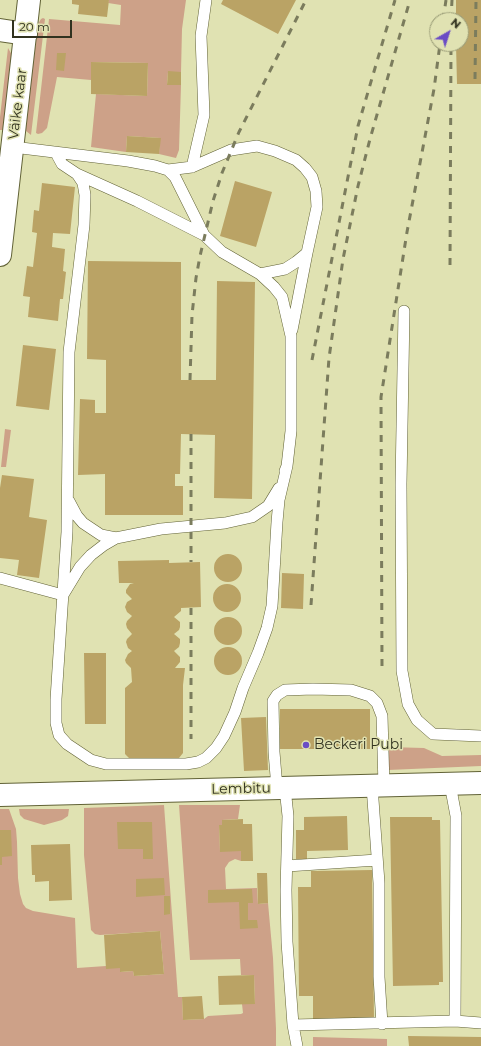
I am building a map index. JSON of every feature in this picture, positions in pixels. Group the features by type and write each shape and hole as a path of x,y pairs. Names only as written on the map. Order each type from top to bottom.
{"street":[{"name":"Väike kaar","path":"0,255 29,0"},
{"path":"0,30 26,34"},
{"name":"Lembitu","path":"0,795 481,783"}],"lane":[{"path":"192,167 204,115 202,36 206,0"},
{"path":"13,147 142,164 168,170 192,167 231,150 257,146 275,151 296,160 312,177 316,191 317,207 291,336 288,466 280,500 277,522 272,606 267,628 258,653 224,736 216,748 206,758 198,762 186,764 106,764 91,760 67,744 59,735 56,723 56,699 67,532 69,352 84,225 85,195 83,183 77,174"},
{"path":"56,153 62,164 77,174 204,235 222,252 260,274 282,297 291,336"},
{"path":"168,170 175,178 204,235"},
{"path":"260,274 285,269 307,253"},
{"path":"404,311 401,484 402,671 408,704 417,720 433,734 481,736"},
{"path":"68,494 70,504 83,524 101,535 116,538 161,530 225,523 252,517 268,506 278,490 288,466"},
{"path":"63,595 80,568 91,555 116,538"},
{"path":"0,578 63,595"},
{"path":"297,1046 293,1025 287,942 288,816 274,752 273,701 277,695 285,690 351,690 370,696 377,703 382,716 378,786 377,860 379,883 379,977 382,1024"},
{"path":"450,784 456,816 455,1021"},
{"path":"287,866 377,860"},
{"path":"293,1025 455,1021 481,1023"}],"shaded area":[{"path":"109,0 186,0 182,29 181,72 168,72 167,84 181,85 179,150 176,158 159,154 160,138 127,136 126,152 91,147 96,94 147,96 148,63 92,62 91,80 57,77 47,128 42,133 36,133 49,19 120,25 121,5 108,3"},
{"path":"43,18 45,19 31,135 26,131 26,121 38,24"},
{"path":"8,48 12,55 5,130 0,130 0,117"},
{"path":"5,429 11,430 6,467 1,467"},
{"path":"388,747 424,748 442,756 481,755 481,766 388,770"},
{"path":"164,805 178,997 182,997 183,1020 204,1019 208,1016 241,1014 243,1013 242,1004 255,1004 254,975 241,975 240,959 190,960 179,805 240,805 238,819 222,820 222,825 219,825 220,851 241,851 241,861 235,859 229,862 225,868 226,889 257,888 258,904 268,903 273,958 276,1046 0,1046 0,809 9,809 16,829 20,894 26,908 33,911 75,918 77,968 106,966 120,968 121,972 133,971 134,976 164,974 160,931 100,935 95,934 91,930 84,855 84,808"},
{"path":"19,809 69,809 68,816 62,820 44,825 24,819 20,815"},
{"path":"313,1037 387,1039 387,1046 313,1046"}],"building":[{"path":"72,0 109,0 107,17 78,14 79,5 72,4"},
{"path":"223,0 296,0 278,34 221,4"},
{"path":"456,0 481,0 481,84 457,84 456,52 469,52 469,12 456,12"},
{"path":"57,53 66,53 64,71 56,70"},
{"path":"91,62 148,63 147,96 91,94"},
{"path":"168,71 181,72 181,85 167,85"},
{"path":"127,136 161,138 159,154 126,152"},
{"path":"235,181 272,192 256,247 220,236"},
{"path":"42,183 75,187 70,234 53,233 52,247 65,249 63,271 66,272 63,299 60,299 58,321 28,317 30,297 23,296 27,266 33,267 37,233 32,232 34,210 39,211"},
{"path":"88,261 181,262 181,380 216,380 217,281 255,282 252,499 214,498 215,435 181,434 180,474 175,474 175,486 183,486 183,515 105,515 105,474 78,475 80,399 95,400 95,413 106,413 106,360 87,359"},
{"path":"23,345 56,349 49,410 16,406"},
{"path":"2,475 34,479 29,517 47,520 39,578 17,575 19,560 0,558 0,488"},
{"path":"228,554 238,558 242,568 238,578 228,582 218,578 214,568 218,558"},
{"path":"169,560 169,563 200,562 201,607 181,608 181,611 174,617 180,622 179,630 174,634 180,639 179,647 174,651 180,657 180,662 175,668 185,668 183,685 183,753 179,758 130,759 125,754 125,688 132,682 131,668 125,660 128,654 132,651 128,648 126,642 132,634 127,628 126,624 132,616 127,612 125,607 127,602 132,599 126,593 126,590 130,584 134,583 119,583 118,561"},
{"path":"282,573 304,574 303,609 281,608"},
{"path":"227,584 237,588 241,598 237,608 227,612 217,608 213,598 217,588"},
{"path":"228,617 238,621 242,631 238,641 228,645 218,641 214,631 218,621"},
{"path":"228,647 238,651 242,661 238,671 228,675 218,671 214,661 218,651"},
{"path":"84,653 106,653 106,724 85,724"},
{"path":"280,709 370,709 370,749 280,749"},
{"path":"266,717 268,770 244,771 241,718"},
{"path":"347,816 348,850 307,851 307,859 296,859 296,830 304,830 304,817"},
{"path":"390,817 432,817 432,820 440,820 443,982 439,982 439,985 393,986"},
{"path":"243,819 243,824 252,824 253,861 241,861 241,851 220,852 219,825 222,825 222,820"},
{"path":"117,822 152,822 153,859 143,859 143,849 118,849"},
{"path":"0,830 11,830 12,856 2,857 2,865 0,865"},
{"path":"70,844 72,900 49,901 49,881 35,882 35,875 32,875 31,845"},
{"path":"372,870 374,1019 313,1019 313,996 299,996 298,887 311,887 311,871"},
{"path":"257,873 267,873 268,903 258,904"},
{"path":"164,878 165,895 136,897 136,879"},
{"path":"252,889 253,903 248,903 248,920 257,920 258,928 240,929 239,902 208,903 208,890"},
{"path":"164,896 170,896 170,914 164,915"},
{"path":"160,931 164,974 134,976 133,971 120,972 120,968 106,969 104,935"},
{"path":"254,975 255,1004 219,1005 218,976"},
{"path":"202,996 204,1019 183,1020 182,997"},
{"path":"408,1036 481,1037 481,1046 409,1046"}],"railway":[{"path":"190,380 192,315 196,278 213,201 222,173 239,132 306,0"},
{"path":"312,360 358,126 395,0"},
{"path":"311,605 329,358 343,259 358,186 370,139 410,0"},
{"path":"444,12 446,0"},
{"path":"451,12 452,0"},
{"path":"475,79 476,0"},
{"path":"382,666 381,397 407,232 434,89 439,52"},
{"path":"450,265 451,52"},
{"path":"191,434 191,562"},
{"path":"191,608 191,739"}],"place":[{"name":"Beckeri Pubi","path":"306,745"}]}
